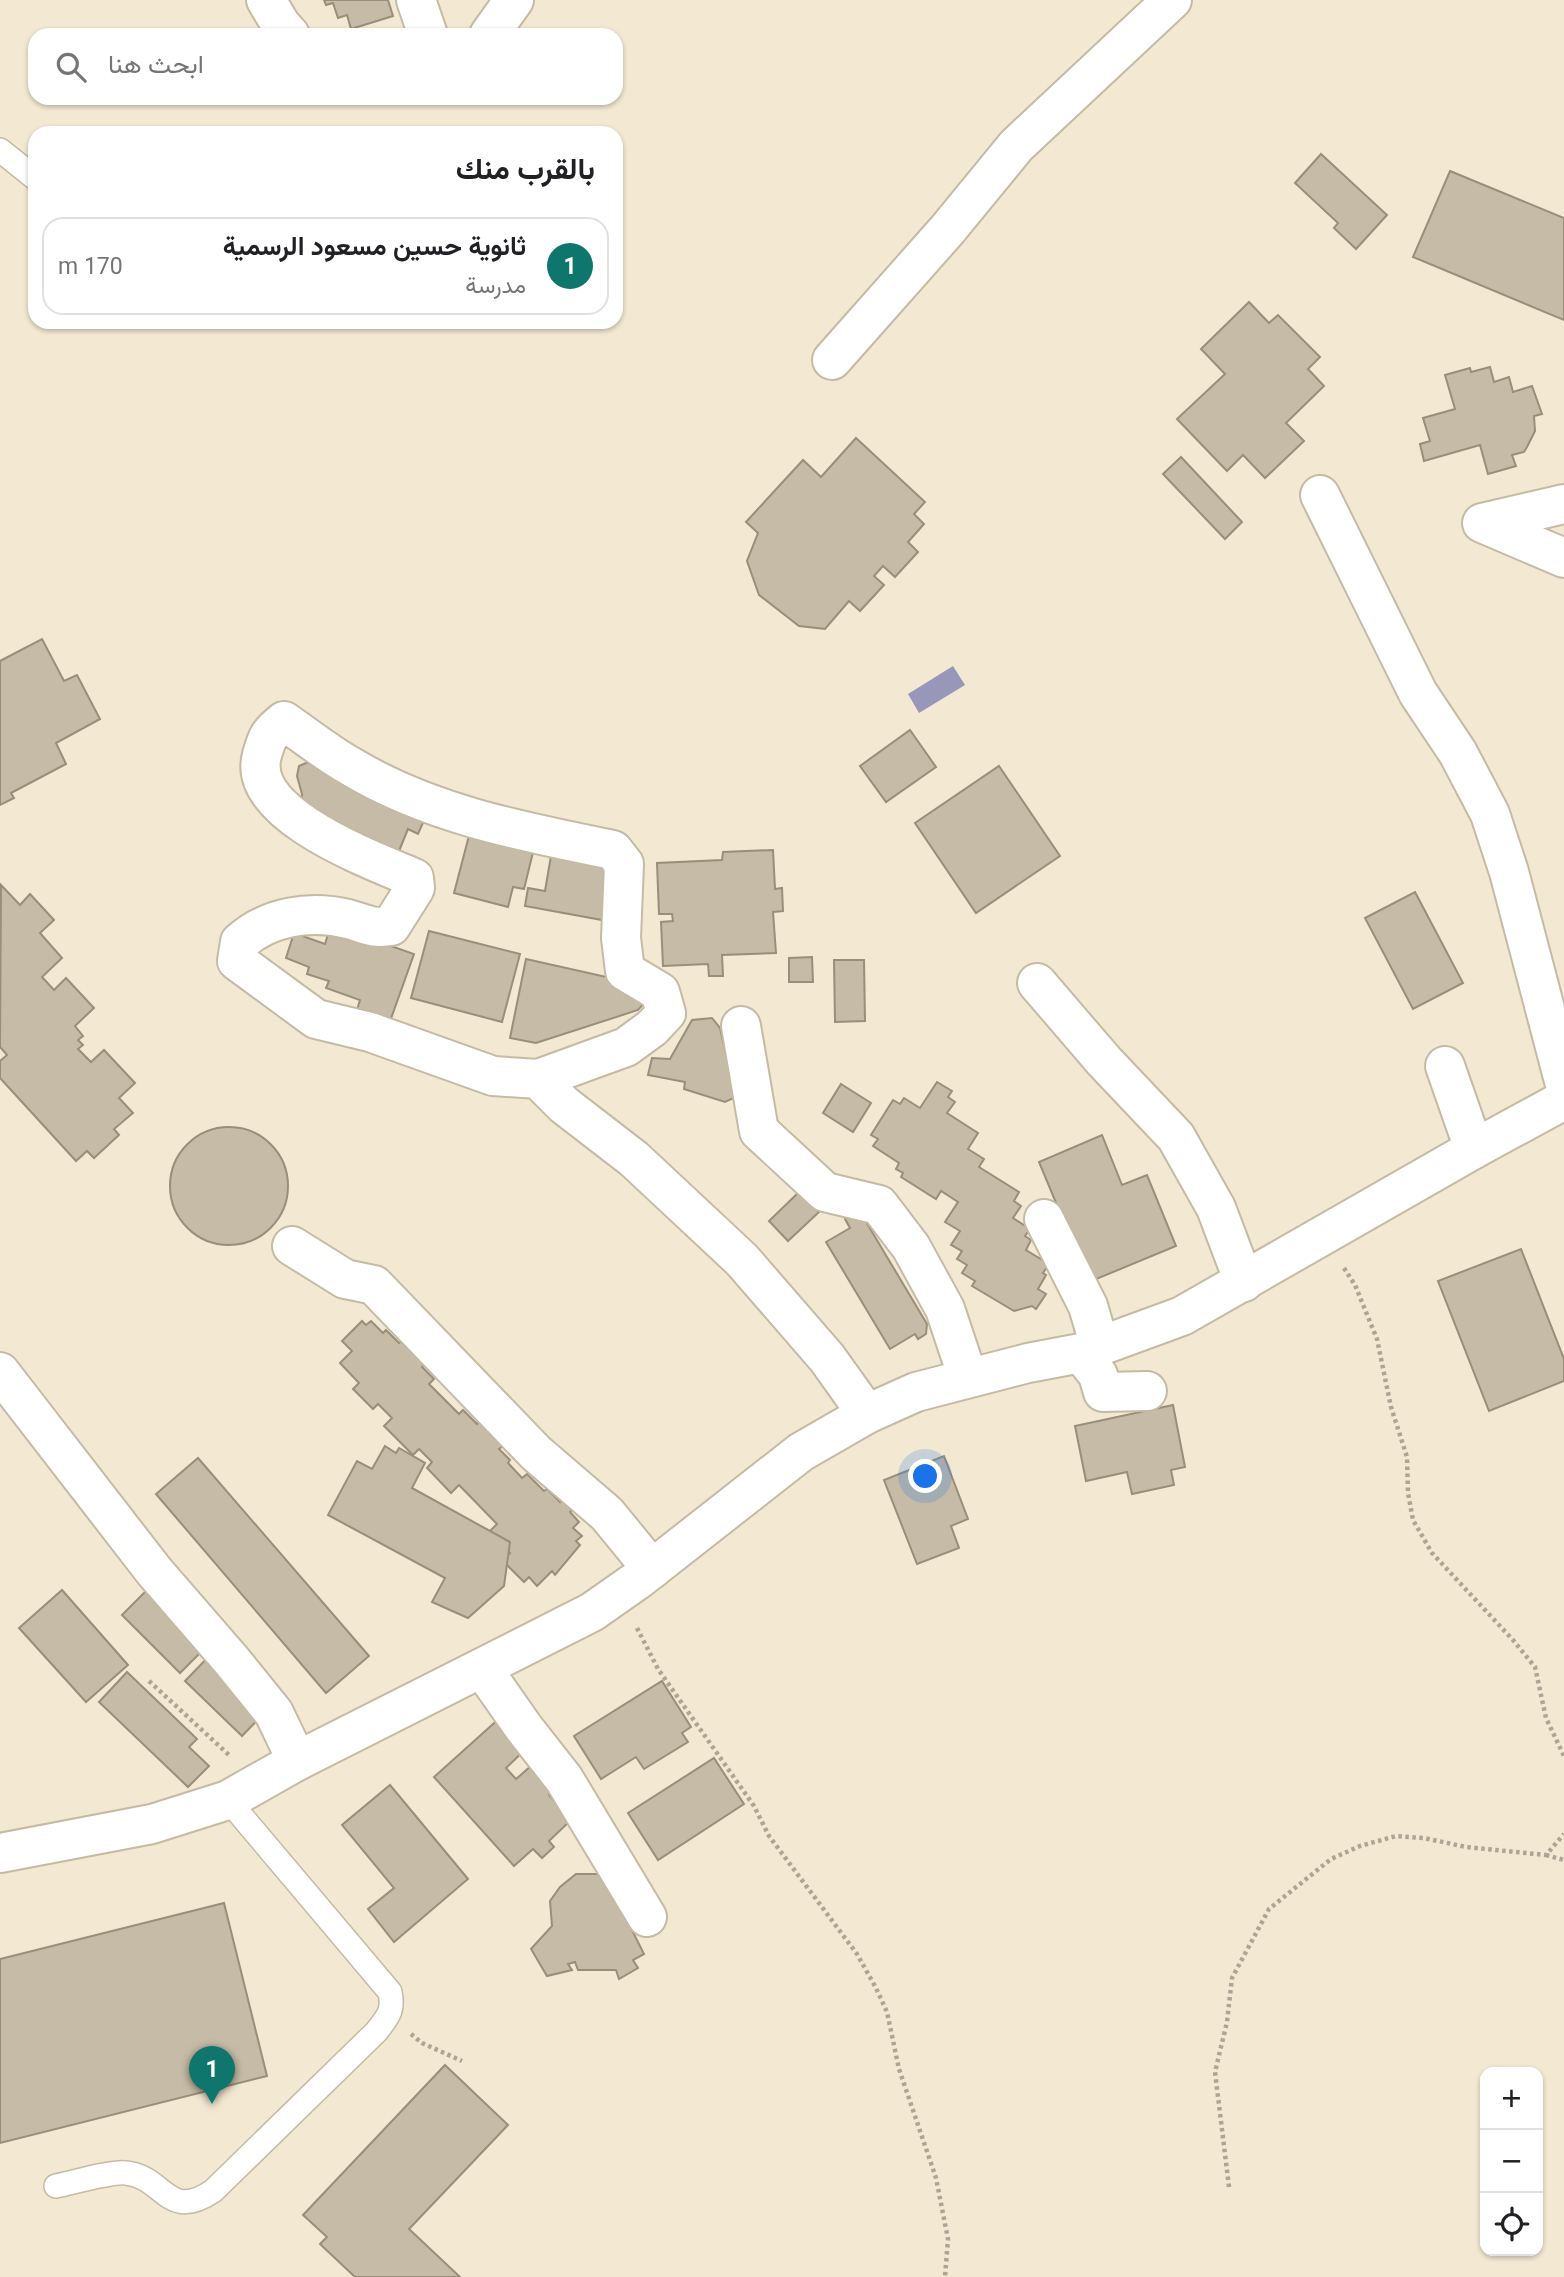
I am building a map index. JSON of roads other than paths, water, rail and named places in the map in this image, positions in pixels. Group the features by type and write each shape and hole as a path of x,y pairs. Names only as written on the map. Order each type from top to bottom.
{"street":[{"path":"266,0 284,28"},
{"path":"416,0 426,28"},
{"path":"494,28 514,0"},
{"path":"832,359 948,229 1016,146 1172,0"},
{"path":"1320,495 1418,693 1458,753 1490,814 1516,898 1564,1081"},
{"path":"1564,504 1482,523 1564,558"},
{"path":"538,1079 626,1047 652,1028 666,1013 660,992 625,971 621,938 624,864 613,850 495,824 400,792 350,767 284,721 268,734 259,766 268,792 286,813 332,841 414,878 415,888 391,926 376,928 347,919 313,914 284,918 255,929 240,942 237,961 316,1019 370,1032 494,1076 538,1079 564,1105 634,1159 743,1260 827,1358 867,1414"},
{"path":"1037,983 1104,1061 1175,1137 1216,1208 1244,1282"},
{"path":"741,1026 759,1131 825,1192 879,1205 911,1247 945,1309 968,1378"},
{"path":"1445,1066 1474,1149"},
{"path":"0,1853 152,1824 228,1800 260,1780 592,1612 652,1569 801,1452 867,1414 916,1392 1091,1350 1182,1316 1564,1100"},
{"path":"1044,1219 1088,1306 1091,1350 1103,1392 1147,1391"},
{"path":"292,1245 345,1279 374,1285 536,1453 607,1514 652,1569"},
{"path":"0,1372 154,1571 274,1713 298,1761"},
{"path":"482,1668 564,1779 647,1917"}],"lane":[{"path":"0,150 28,172"},
{"path":"57,2186 125,2172 143,2178 184,2203 197,2202 213,2191 377,2031 393,2005 390,1992 228,1800"}],"water":[{"path":"953,666 965,685 919,713 908,694"}],"place":[{"name":"ثانوية حسين مسعود الرسمية","path":"212,2104"}]}
